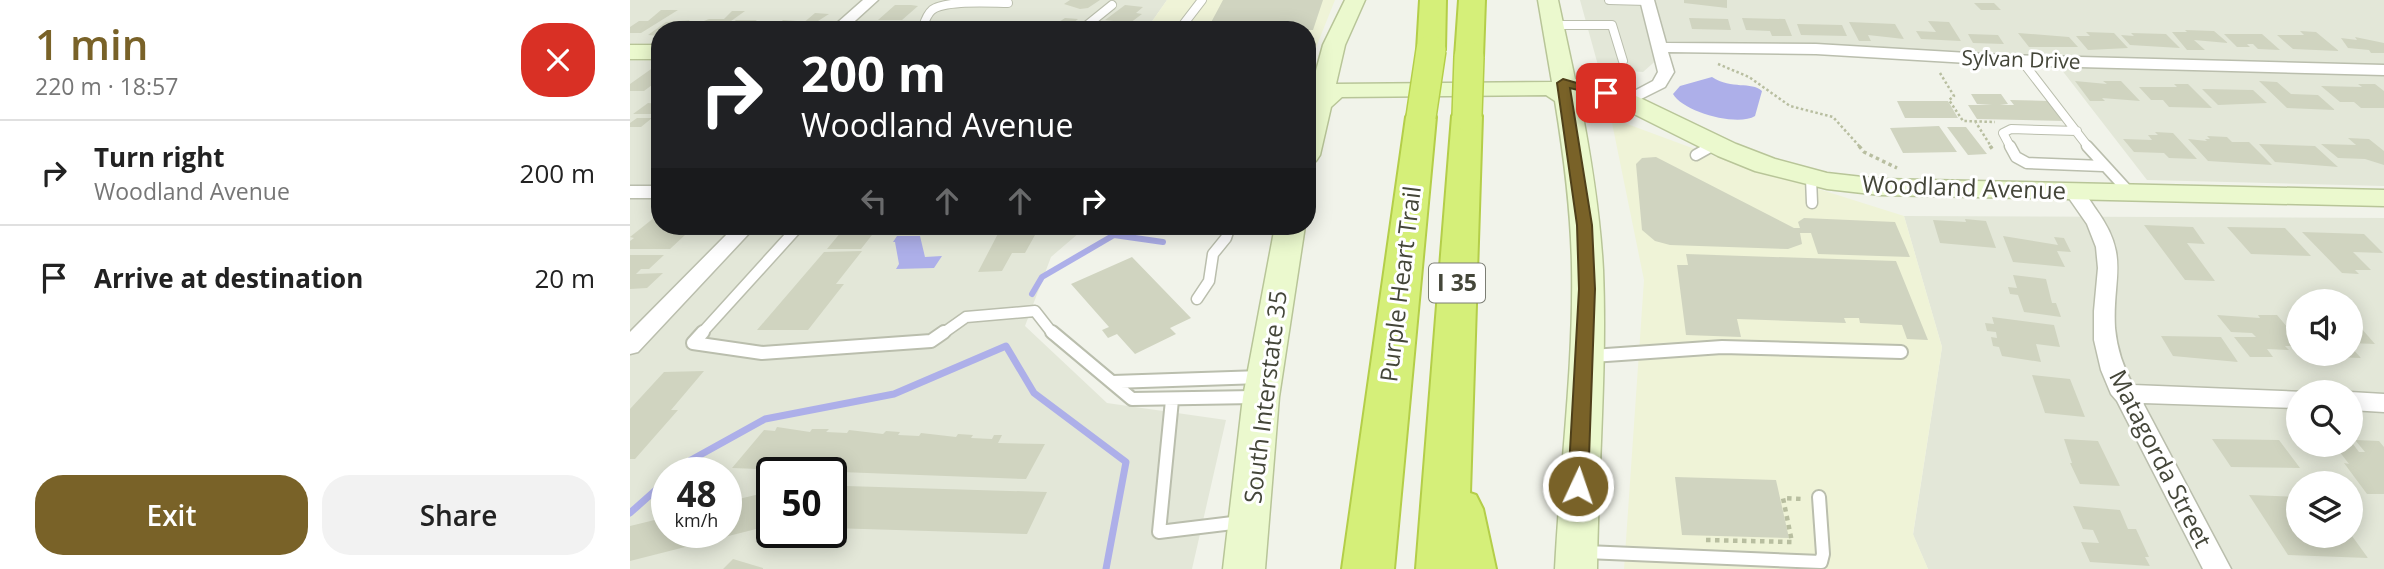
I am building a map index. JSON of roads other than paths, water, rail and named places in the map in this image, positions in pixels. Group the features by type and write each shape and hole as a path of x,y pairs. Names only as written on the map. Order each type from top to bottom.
{"highway":[{"name":"Purple Heart Trail","path":"1368,569 1431,50 1433,0"},
{"name":"Purple Heart Trail","path":"1441,569 1472,0"},
{"path":"1448,449 1470,569"}],"main road":[{"path":"1316,108 1334,45 1355,0"},
{"path":"1548,0 1564,84 1584,225 1587,289 1576,560"},
{"path":"630,52 651,52"},
{"name":"Woodland Avenue","path":"1320,87 1335,91 1553,89 1564,84 1627,101 1706,150 1765,165 1812,190 1880,187 2384,198"},
{"name":"South Interstate 35","path":"1244,569 1262,387 1288,235"}],"street":[{"path":"846,21 871,0"},
{"path":"1627,101 1663,79 1666,72 1647,0"},
{"name":"Sylvan Drive","path":"1658,47 1816,49 2022,61 2384,70"},
{"name":"Matagorda Street","path":"2073,191 2099,226 2107,249 2111,273 2104,319 2105,343 2112,370 2217,569"},
{"path":"630,192 651,192"},
{"path":"630,346 737,235"},
{"path":"2123,394 2286,399"},
{"path":"2363,402 2384,403"}],"lane":[{"path":"1186,21 1202,0"},
{"path":"1609,0 1647,0"},
{"path":"925,21 937,6 1008,3"},
{"path":"1092,21 1112,5"},
{"path":"1608,12 1623,61"},
{"path":"1553,25 1612,25"},
{"path":"2022,61 2103,166 2129,192"},
{"path":"2077,131 2011,129 2003,133 2016,157 2027,163 2103,166"},
{"path":"791,235 693,343 762,353 931,341 966,317 1035,311 1056,338 1132,399 1171,400 1262,387"},
{"path":"1197,299 1209,281 1213,254 1227,235"},
{"path":"1584,356 1723,347 1901,352"},
{"path":"1113,382 1262,387"},
{"path":"1171,400 1159,532 1250,521"},
{"path":"1576,560 1708,557 1821,562 1824,554 1819,498"}],"water":[{"path":"1712,77 1727,83 1752,86 1762,91 1755,116 1736,120 1711,116 1688,107 1673,94 1680,86"},
{"path":"897,236 920,236 925,257 942,256 934,268 896,269 899,264 893,242"}],"waterway":[{"path":"1032,294 1042,277 1114,235"},
{"path":"1114,235 1163,242"},
{"path":"696,457 765,419 894,394 1006,346 1034,393 1126,462 1106,569"},
{"path":"630,513 651,494"}]}
